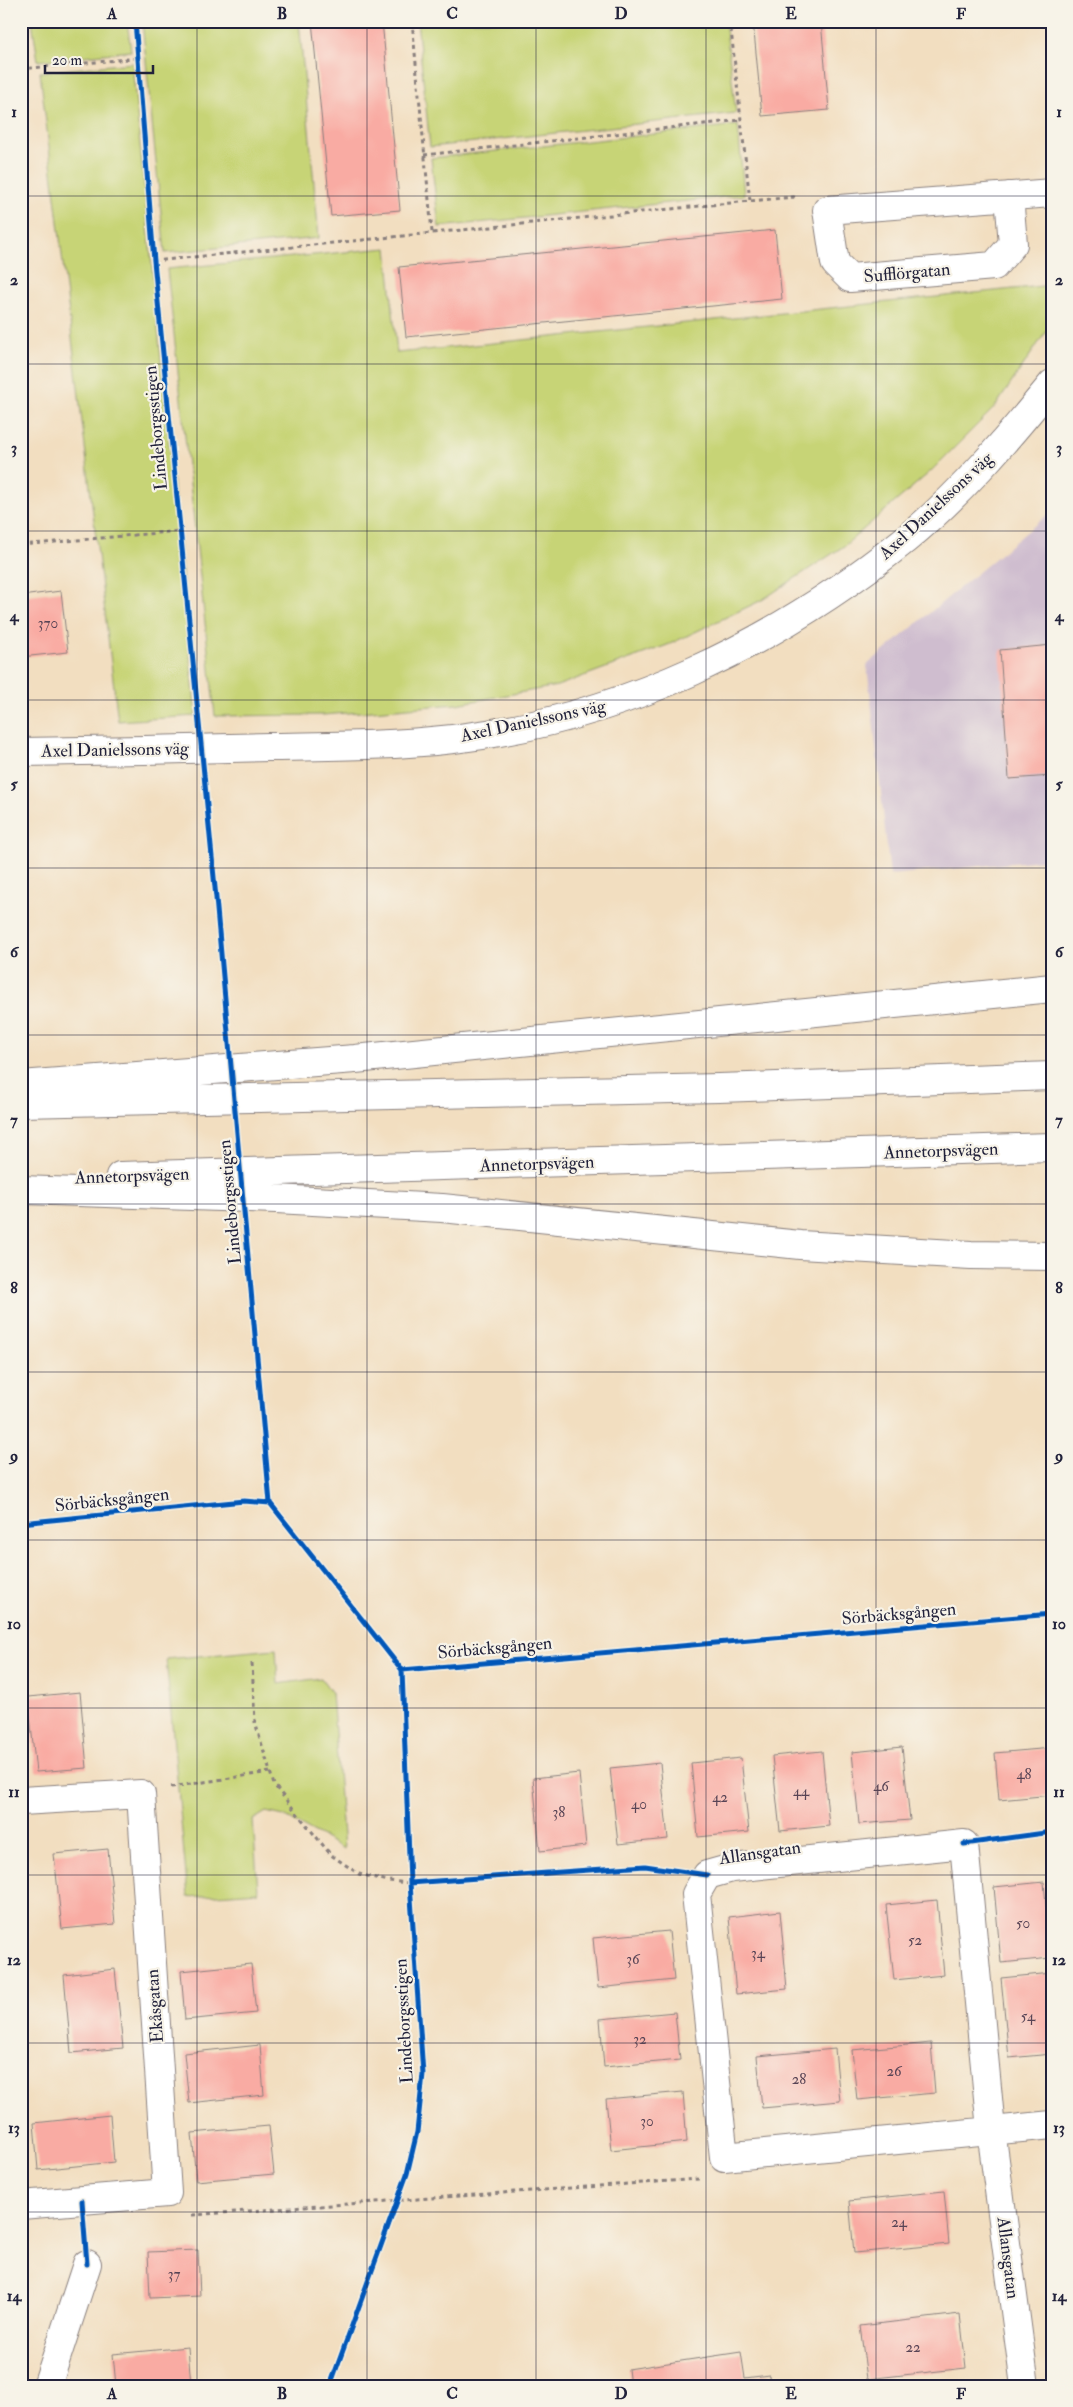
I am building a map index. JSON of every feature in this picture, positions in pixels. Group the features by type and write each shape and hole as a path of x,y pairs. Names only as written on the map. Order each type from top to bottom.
{"main road":[{"path":"826,210 1052,193"},
{"name":"Sufflörgatan","path":"826,210 835,263 850,278 994,266 1013,244 1008,196"},
{"name":"Axel Danielssons väg","path":"21,752 356,746 453,739 534,725 614,704 691,672 753,642 807,610 862,572 907,537 946,502 1006,441 1052,384"},
{"path":"21,1086 355,1059 1052,988"},
{"path":"21,1103 719,1088 1052,1076"},
{"name":"Annetorpsvägen","path":"21,1179 1052,1147"},
{"path":"21,1190 276,1198 442,1208 800,1244 971,1255 1052,1256"},
{"path":"21,1801 142,1794"},
{"name":"Ekåsgatan","path":"142,1794 167,2193"},
{"name":"Allansgatan","path":"724,2157 696,1894 706,1875 732,1868 964,1844 991,2130 1024,2386"},
{"path":"724,2157 1052,2125"},
{"path":"21,2206 167,2193"},
{"path":"47,2386 87,2264"}],"path":[{"path":"412,21 432,232"},
{"path":"730,21 750,201"},
{"path":"137,49 139,68"},
{"path":"21,69 138,58"},
{"path":"424,155 741,120"},
{"path":"154,261 794,197 826,210"},
{"path":"153,252 155,271"},
{"path":"179,521 181,540"},
{"path":"21,545 180,531"},
{"path":"252,1663 256,1722 274,1785 331,1855 359,1874 388,1881 410,1883"},
{"path":"142,1794 270,1772"},
{"path":"409,1874 410,1893"},
{"path":"167,2193 169,2216 709,2178 724,2157"},
{"path":"394,2210 401,2192"}],"shaded area":[{"path":"1052,511 1052,859 890,875 867,665"}],"green space":[{"path":"32,21 127,21 131,51 38,61"},
{"path":"142,21 299,21 319,238 165,253"},
{"path":"417,21 725,21 736,113 430,147"},
{"path":"132,63 196,716 118,721 40,72"},
{"path":"738,125 744,195 439,227 431,158"},
{"path":"387,248 397,353 1052,285 1052,323 995,407 930,472 844,546 762,600 670,644 557,686 457,704 323,715 215,716 167,269"},
{"path":"276,1649 278,1684 321,1678 332,1693 344,1849 284,1816 266,1812 253,1820 258,1892 188,1897 166,1659"}],"building":[{"path":"312,21 382,21 400,210 331,216"},
{"path":"753,21 821,21 829,110 762,116"},
{"path":"775,230 782,299 406,337 399,267"},
{"path":"61,591 68,652 21,657 21,596"},
{"path":"1052,645 1052,776 1009,779 1000,650"},
{"path":"80,1692 87,1768 36,1772 28,1697"},
{"path":"902,1747 910,1820 859,1824 852,1752"},
{"path":"1052,1748 1052,1795 999,1800 995,1753"},
{"path":"822,1751 829,1826 780,1831 772,1756"},
{"path":"741,1758 749,1832 698,1837 691,1763"},
{"path":"660,1763 668,1839 618,1844 610,1768"},
{"path":"579,1773 586,1846 540,1851 533,1778"},
{"path":"108,1849 115,1924 62,1929 54,1854"},
{"path":"1044,1882 1051,1958 1001,1963 994,1887"},
{"path":"937,1900 944,1975 894,1980 886,1905"},
{"path":"780,1911 787,1989 736,1994 729,1917"},
{"path":"669,1931 674,1980 598,1988 593,1938"},
{"path":"251,1964 256,2013 185,2020 181,1971"},
{"path":"115,1969 123,2048 71,2053 64,1975"},
{"path":"1052,1973 1052,2054 1009,2058 1001,1978"},
{"path":"675,2012 680,2060 604,2067 600,2019"},
{"path":"931,2043 935,2093 857,2100 852,2050"},
{"path":"260,2045 264,2095 189,2103 184,2053"},
{"path":"835,2049 840,2101 762,2108 757,2056"},
{"path":"683,2092 687,2142 611,2150 606,2099"},
{"path":"110,2115 114,2162 38,2170 34,2123"},
{"path":"269,2126 274,2174 196,2181 192,2133"},
{"path":"944,2191 949,2244 854,2253 849,2201"},
{"path":"198,2250 200,2296 150,2298 148,2252"},
{"path":"960,2314 966,2368 867,2379 860,2326"},
{"path":"188,2347 191,2386 116,2386 113,2354"},
{"path":"741,2352 745,2378 769,2375 770,2386 630,2386 628,2369"}],"cycle path":[{"name":"Lindeborgsstigen","path":"135,21 154,261 216,898 270,1503"},
{"name":"Sörbäcksgången","path":"21,1523 244,1501 270,1503 402,1670"},
{"name":"Sörbäcksgången","path":"402,1670 1052,1614"},
{"name":"Lindeborgsstigen","path":"330,2386 407,2174 417,2132 423,2074 410,1883 402,1670"},
{"path":"964,1844 1052,1832"},
{"path":"410,1883 645,1866 707,1875"},
{"path":"82,2201 87,2264"}]}
